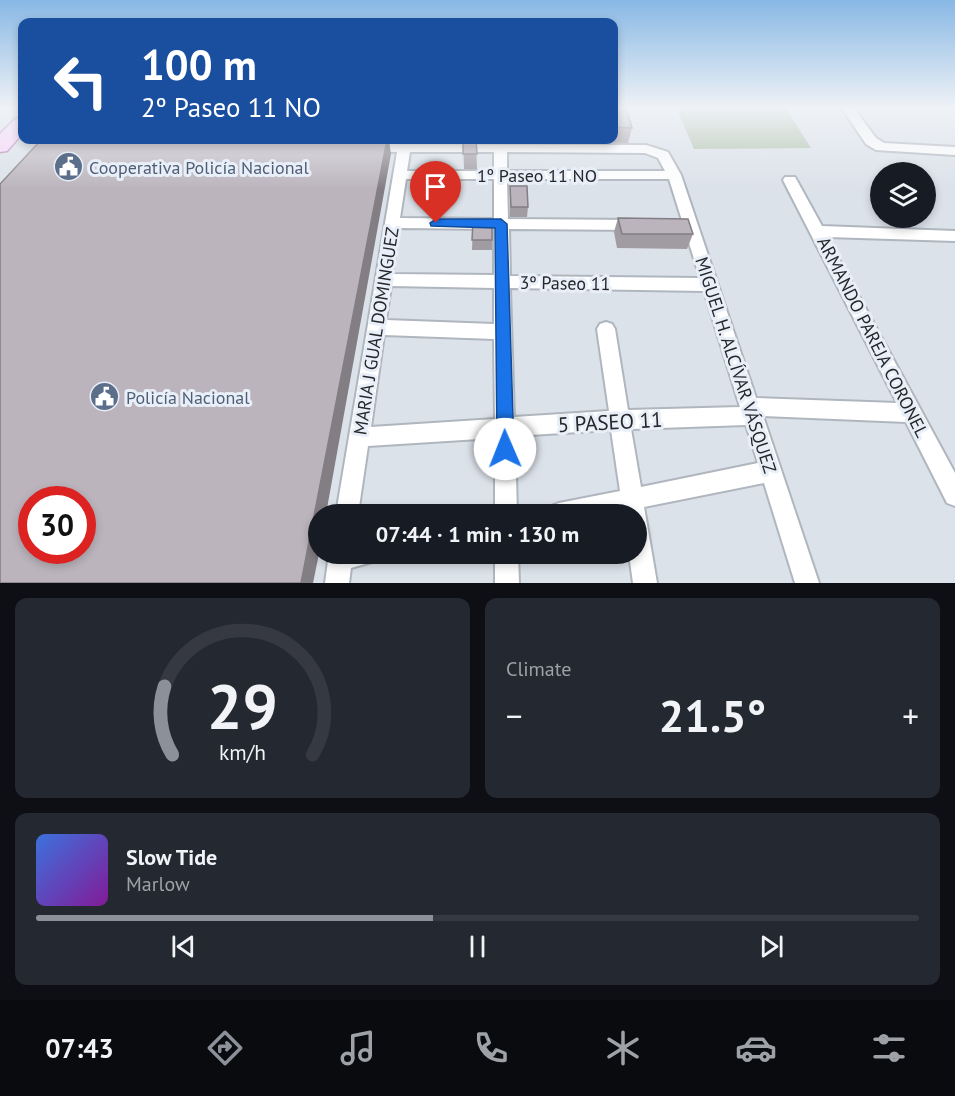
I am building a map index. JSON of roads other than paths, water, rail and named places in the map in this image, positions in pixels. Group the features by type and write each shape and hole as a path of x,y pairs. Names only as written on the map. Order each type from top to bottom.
{"main road":[{"path":"0,146 11,134"}],"street":[{"path":"866,134 871,141 888,149 955,151"},
{"path":"356,148 500,149 506,504"},
{"name":"MARIA J GUAL DOMINGUEZ","path":"349,504 404,148"},
{"name":"MIGUEL H. ALCÍVAR VÁSQUEZ","path":"500,149 646,149 657,151 668,160 674,175 685,226 710,285 807,583"},
{"name":"1º Paseo 11 NO","path":"400,175 674,175"},
{"name":"ARMANDO PAREJA CORONEL","path":"790,180 955,495"},
{"path":"392,223 655,225"},
{"path":"817,231 955,236"},
{"name":"3º Paseo 11","path":"384,280 710,285"},
{"path":"376,327 503,332"},
{"path":"606,329 633,504"},
{"name":"5 PASEO 11","path":"359,437 751,411 912,413"},
{"path":"644,504 770,471"},
{"path":"337,583 340,564"},
{"path":"507,564 507,583"},
{"path":"642,564 645,583"}],"place":[{"name":"Cooperativa Policía Nacional","path":"68,167"},
{"name":"Policía Nacional","path":"105,397"}]}
